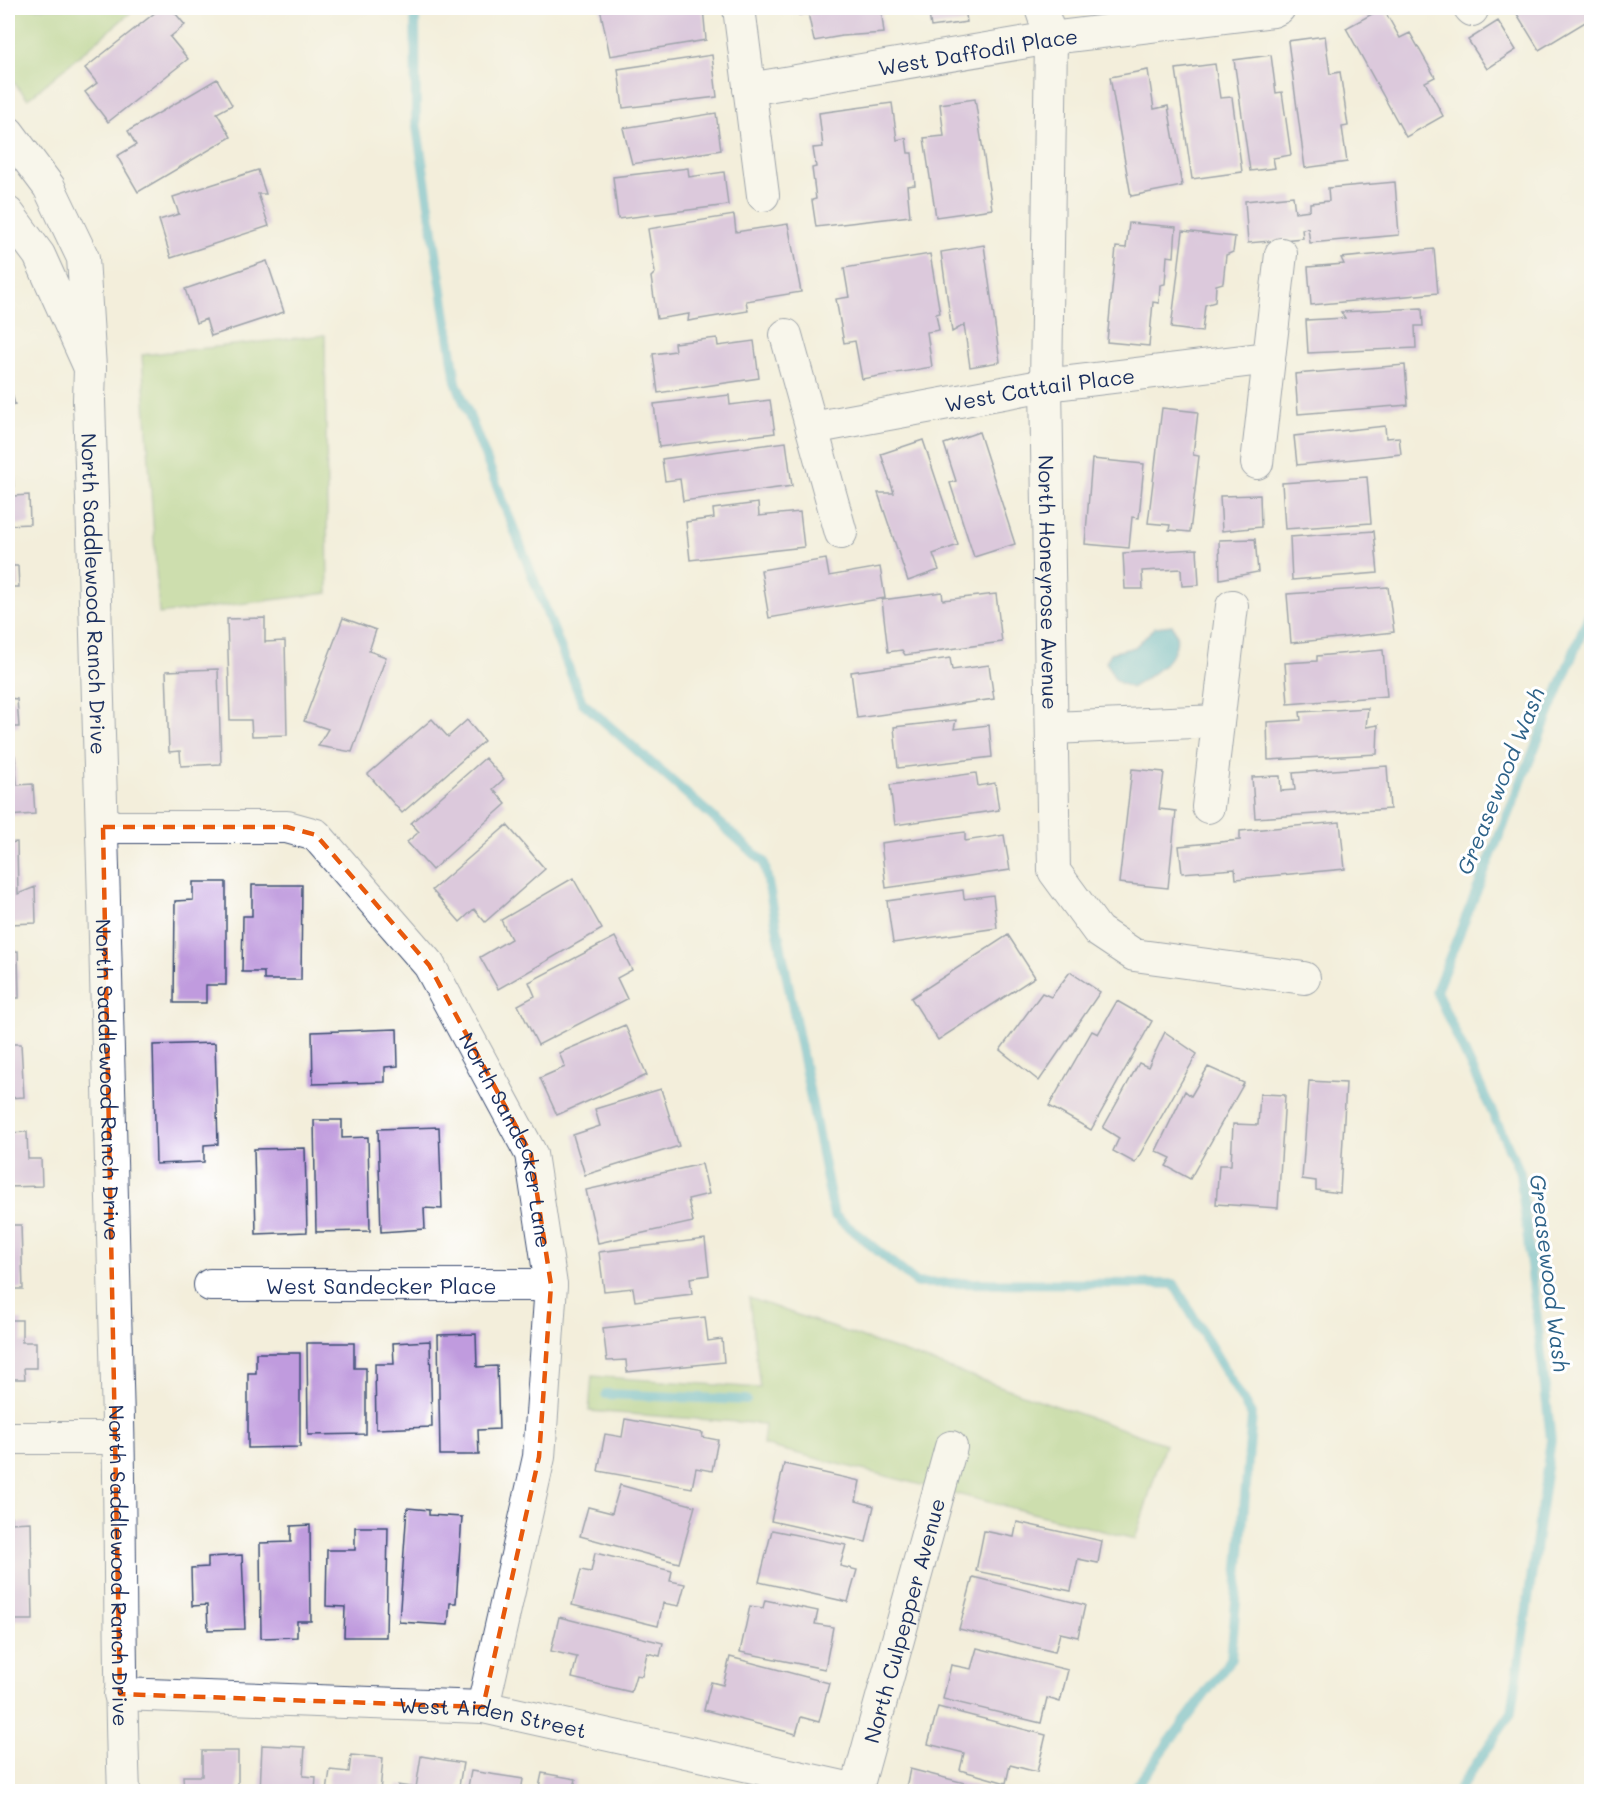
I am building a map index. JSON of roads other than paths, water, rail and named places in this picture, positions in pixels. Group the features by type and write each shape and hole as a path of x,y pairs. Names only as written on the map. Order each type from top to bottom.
{"street":[{"path":"739,8 763,195"},
{"name":"North Honeyrose Avenue","path":"1041,8 1051,38 1046,385 1054,871 1098,932 1134,955 1304,978"},
{"name":"West Daffodil Place","path":"749,89 1051,38 1273,11 1279,8"},
{"name":"North Saddlewood Ranch Drive","path":"8,132 49,187 83,258 90,368 89,400 103,827 118,1438 120,1694 124,1791"},
{"name":"North Saddlewood Ranch Drive","path":"8,213 39,255 90,368"},
{"path":"1257,463 1281,254"},
{"path":"786,335 841,533"},
{"name":"West Cattail Place","path":"812,428 1046,385 1269,358"},
{"path":"1208,807 1232,606"},
{"path":"1052,728 1218,722"},
{"name":"North Sandecker Lane","path":"103,827 319,829 429,965 531,1154 551,1285 539,1457 483,1707"},
{"name":"West Sandecker Place","path":"210,1285 551,1285"},
{"path":"8,1438 118,1438"},
{"name":"North Culpepper Avenue","path":"856,1791 951,1447"},
{"name":"West Aiden Street","path":"120,1694 483,1707 856,1791"}],"water":[{"path":"1172,625 1176,635 1176,645 1172,654 1158,670 1131,688 1116,681 1106,662 1111,653 1135,647 1155,627"}],"waterway":[{"path":"415,8 416,121 456,382 582,702 764,862 834,1215 917,1283 1174,1284 1252,1416 1231,1659 1132,1792"},
{"name":"Greasewood Wash","path":"1457,1792 1512,1712 1551,1440 1520,1172 1436,991 1592,607"},
{"path":"606,1394 746,1400"}]}
